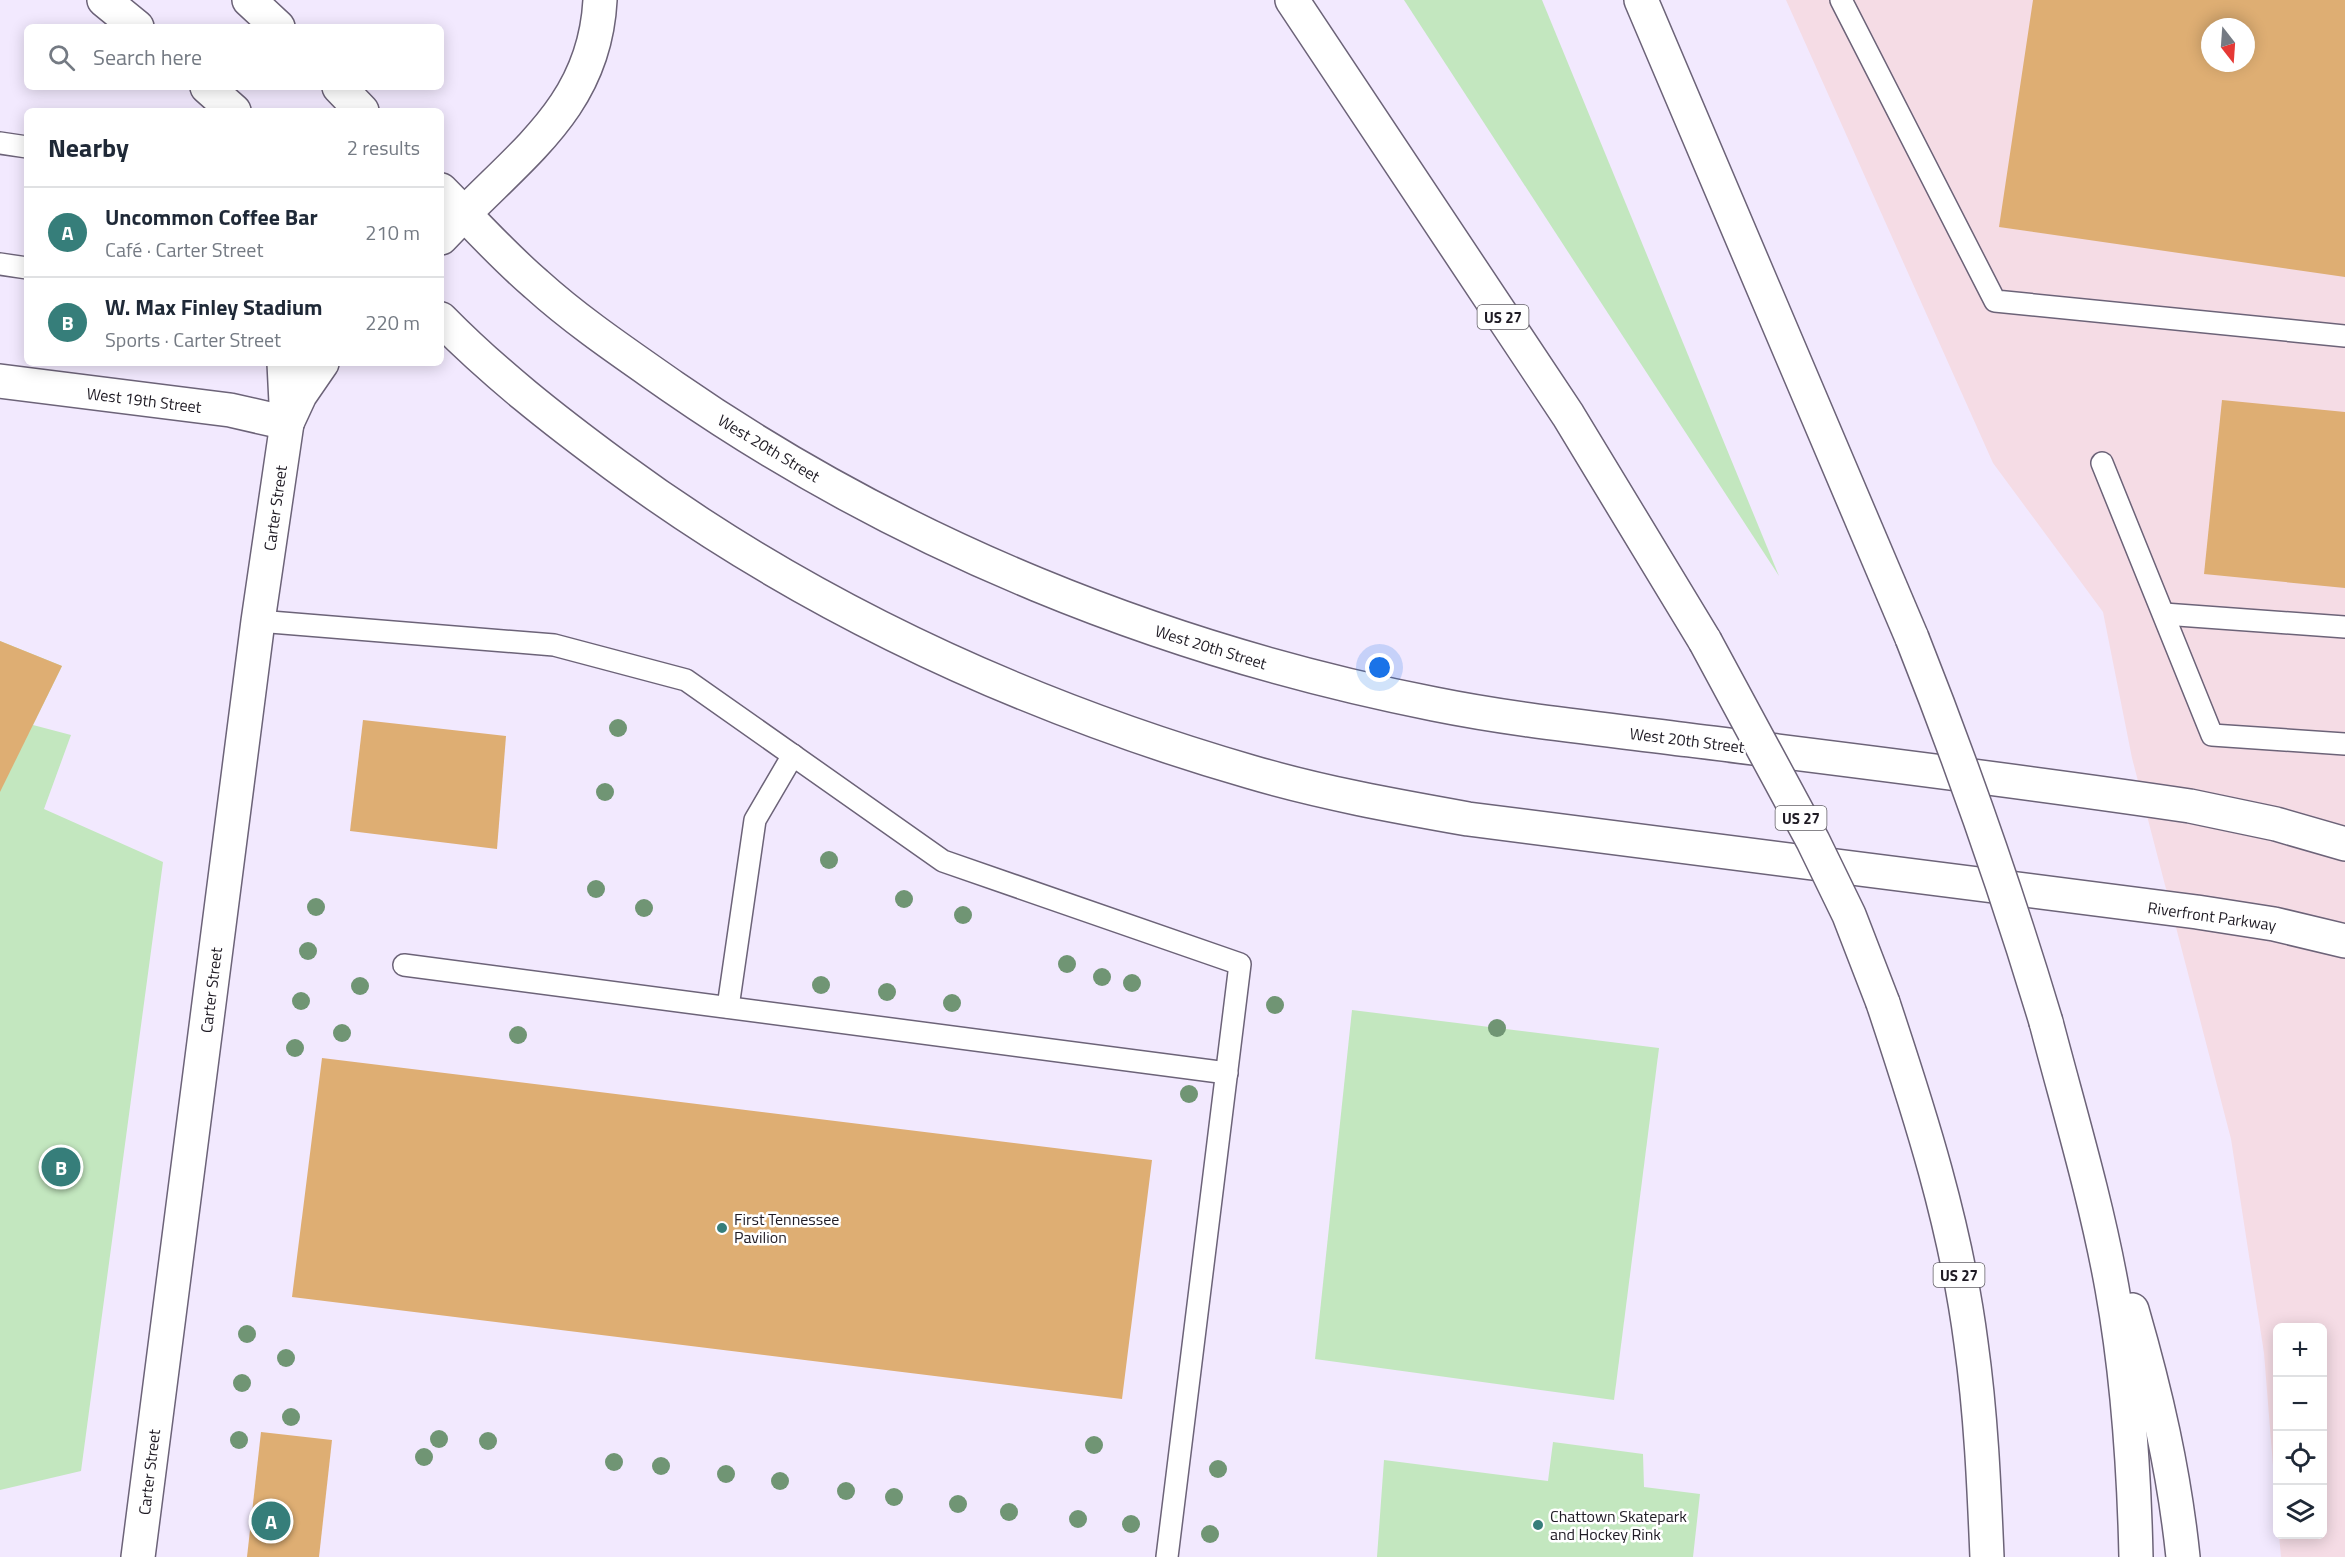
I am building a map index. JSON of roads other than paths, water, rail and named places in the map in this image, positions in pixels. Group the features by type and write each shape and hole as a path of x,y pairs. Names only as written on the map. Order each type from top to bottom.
{"main road":[{"path":"104,0 133,24"},
{"path":"249,0 275,24"},
{"path":"444,235 560,116 579,87 591,56 599,22 600,0"},
{"name":"US 27","path":"1292,0 1568,415 1705,640 1813,841 1849,915 1883,1003 1923,1124 1953,1244 1971,1342 1983,1455 1987,1557"},
{"path":"1641,0 1912,638 2010,901 2046,1022 2088,1181 2112,1288 2129,1408 2136,1557"},
{"path":"208,90 217,108"},
{"path":"210,90 231,108"},
{"path":"342,90 359,108"},
{"name":"West 20th Street","path":"444,193 536,284 624,353 716,417 812,475 910,527 1012,575 1116,616 1232,655 1329,681 1438,705 2201,808 2276,824 2345,844"},
{"name":"Riverfront Parkway","path":"444,322 476,354 562,426 653,493 748,554 846,610 947,661 1047,704 1150,741 1275,778 1360,799 1468,819 2274,924 2345,941"},
{"path":"284,366 287,423"},
{"path":"287,423 300,395 320,366"},
{"name":"West 19th Street","path":"0,381 230,410 287,423"},
{"name":"Carter Street","path":"138,1557 258,621 287,423"},
{"path":"2088,1181 2125,1285 2158,1399 2178,1506 2183,1557"}],"lane":[{"path":"1842,0 1995,301 2345,336"},
{"path":"0,143 24,147"},
{"path":"0,264 24,268"},
{"path":"2102,463 2212,735 2345,744"},
{"path":"2164,614 2345,627"},
{"path":"258,621 554,645 686,680 943,861 1240,964 1167,1557"},
{"path":"728,1007 754,820 793,755"},
{"path":"404,965 1227,1073"}],"place":[{"name":"W. Max Finley Stadium","path":"61,1167"},
{"name":"First Tennessee Pavilion","path":"722,1228"},
{"name":"Uncommon Coffee Bar","path":"271,1521"},
{"name":"Chattown Skatepark and Hockey Rink","path":"1538,1525"}]}
